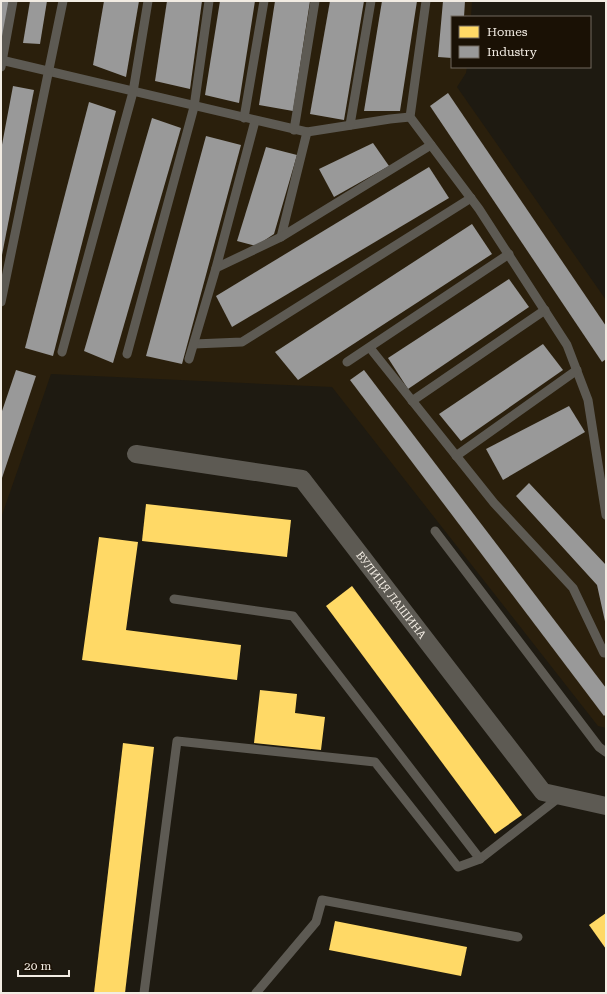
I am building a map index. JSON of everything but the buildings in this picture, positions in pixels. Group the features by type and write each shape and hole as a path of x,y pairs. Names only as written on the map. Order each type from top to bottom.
{"street":[{"name":"ВУЛИЦЯ ЛАШИНА","path":"136,454 302,479 543,792 606,806"}],"lane":[{"path":"13,1 1,62 49,71 255,121 307,132 410,117"},
{"path":"1,302 63,1"},
{"path":"62,352 133,92 148,1"},
{"path":"127,354 194,106 209,1"},
{"path":"244,118 264,1"},
{"path":"294,130 315,1"},
{"path":"350,125 370,1"},
{"path":"426,1 410,117 471,198 567,345 588,400 606,515"},
{"path":"189,358 216,268 255,121"},
{"path":"281,237 307,132"},
{"path":"216,268 281,237 431,145"},
{"path":"194,344 242,342 471,198"},
{"path":"347,362 509,254"},
{"path":"412,401 545,310"},
{"path":"370,348 494,503 573,588 604,653 606,653"},
{"path":"456,456 577,370"},
{"path":"435,531 599,747 606,752"},
{"path":"174,599 293,616 480,859"},
{"path":"144,993 177,741 375,762 458,867 480,859 561,796"},
{"path":"256,993 316,922 322,900 518,937"}],"shaded area":[{"path":"1,1 472,1 471,16 451,16 451,68 467,68 466,73 457,87 606,300 606,728 598,726 332,387 51,374 1,518"}]}
